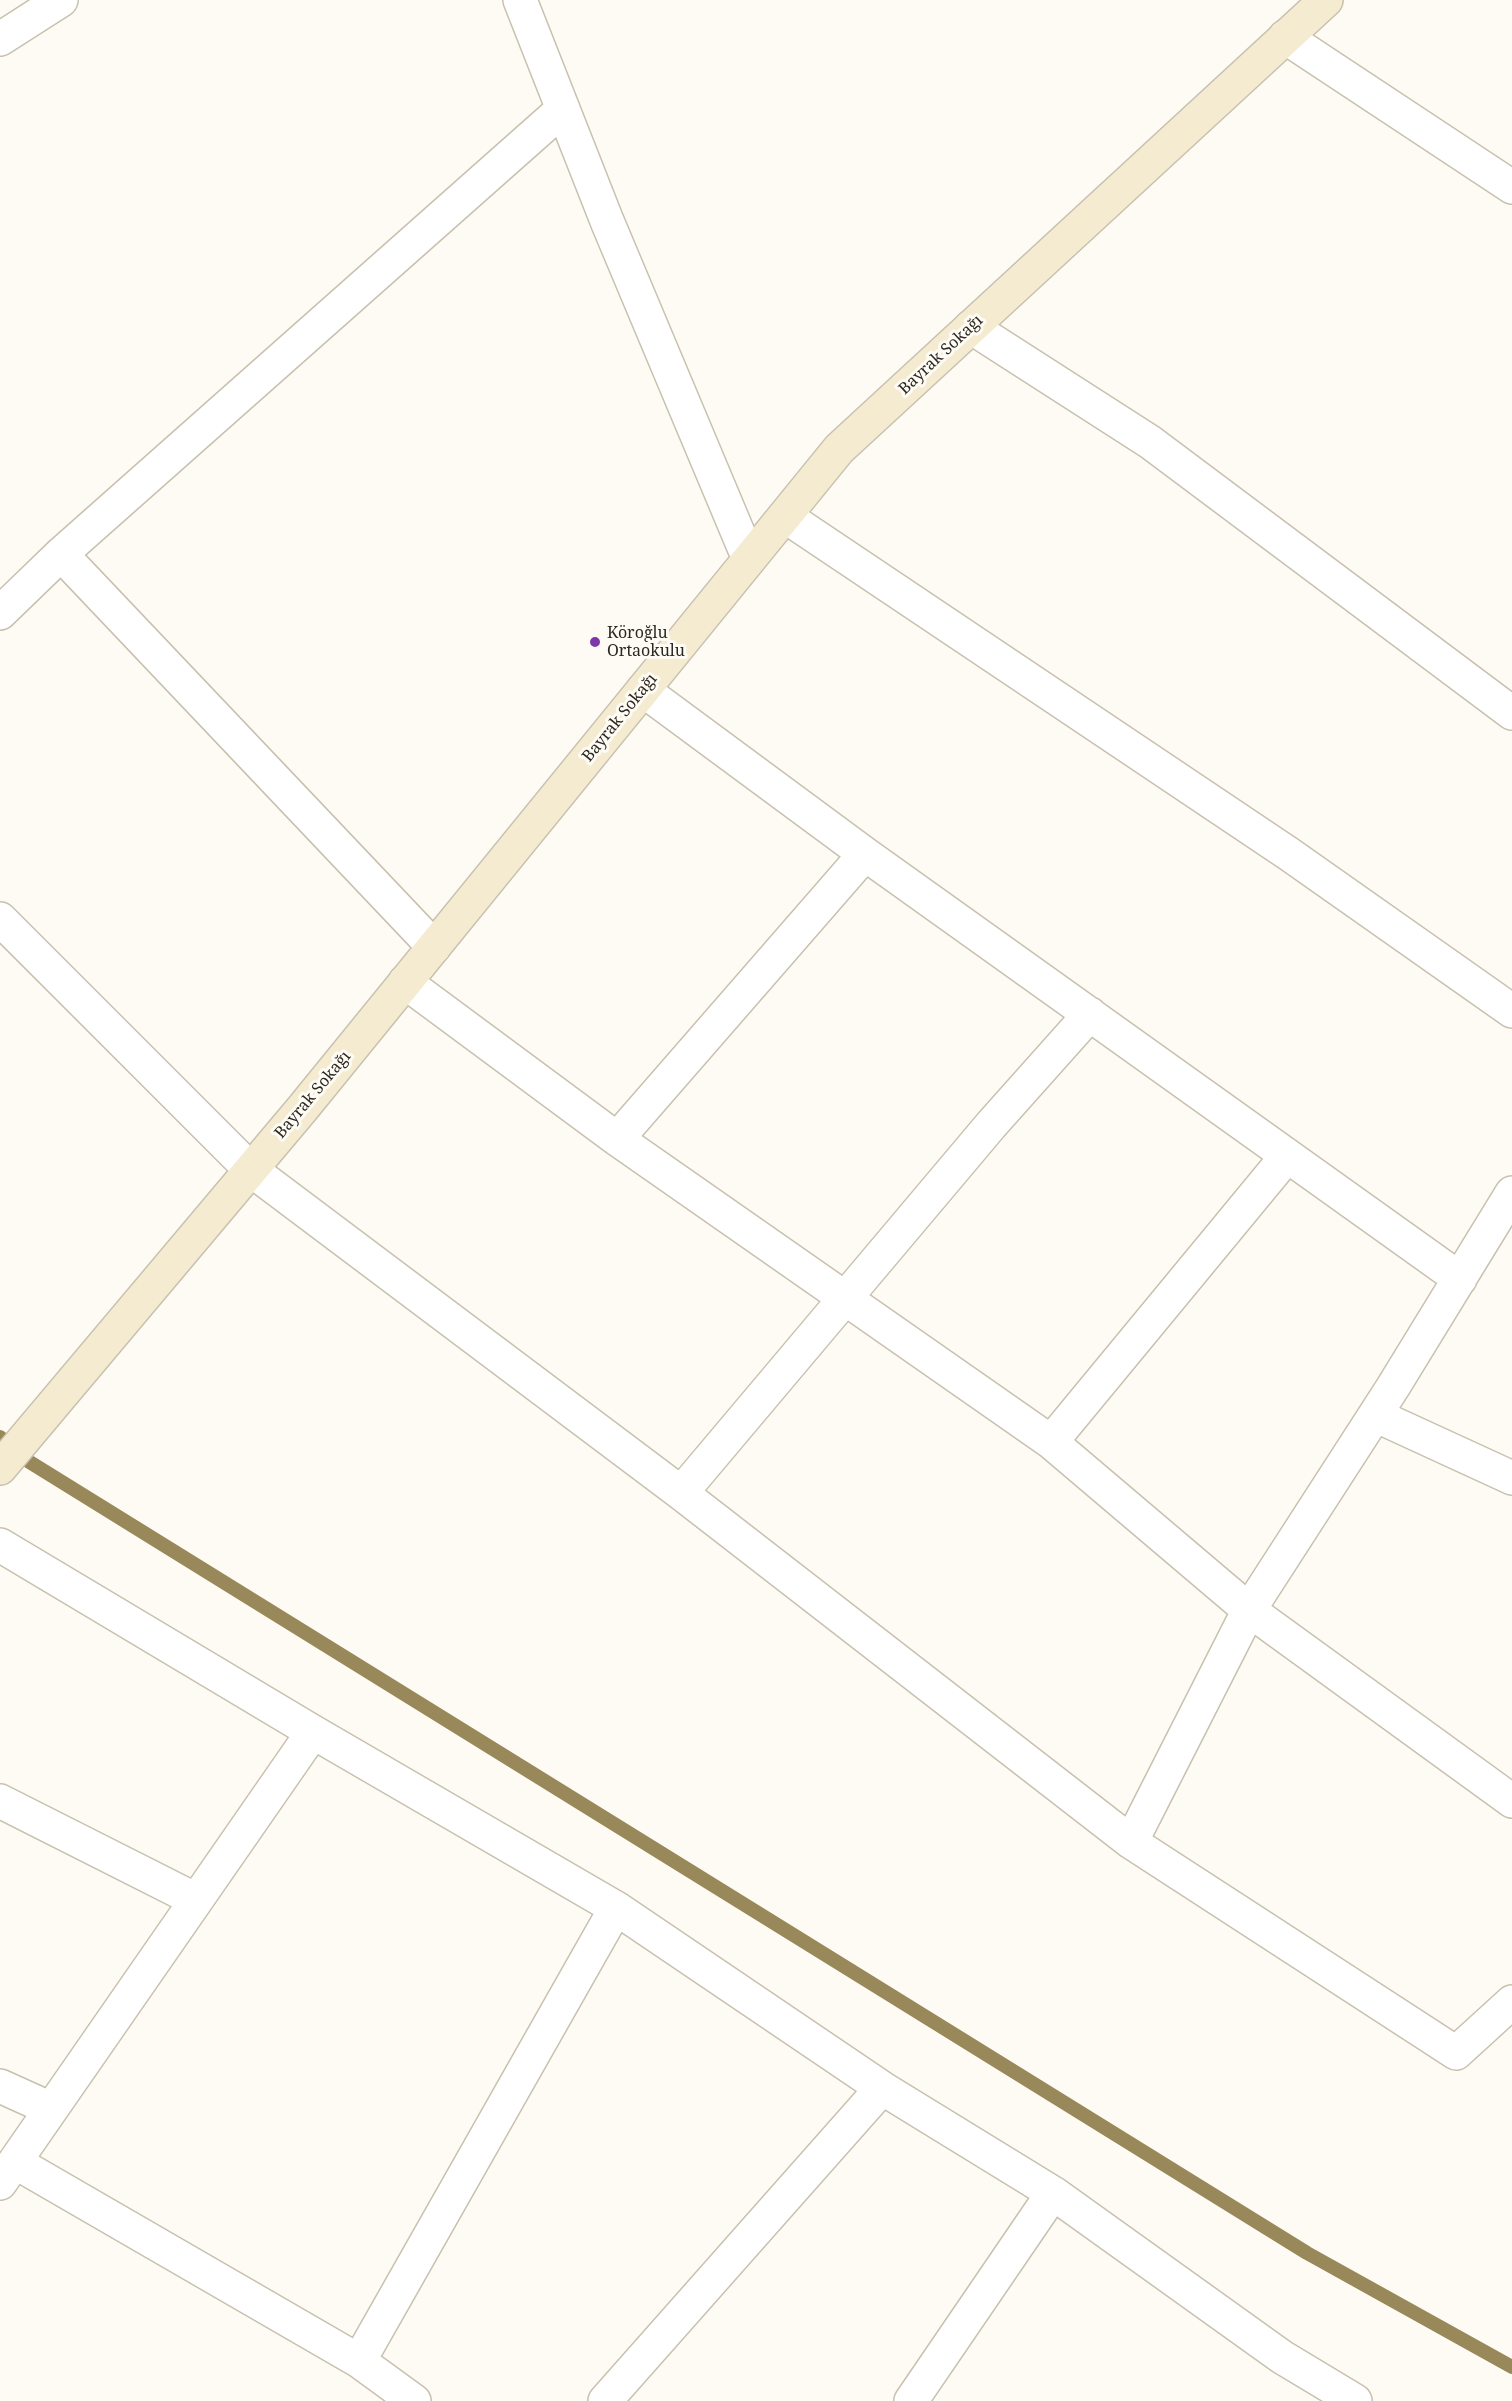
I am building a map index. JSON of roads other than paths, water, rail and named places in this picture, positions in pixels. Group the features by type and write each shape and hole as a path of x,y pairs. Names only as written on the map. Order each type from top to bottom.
{"main road":[{"name":"Bayrak Sokağı","path":"0,1468 434,947 839,449 1326,0"}],"street":[{"path":"0,39 62,0"},
{"path":"520,0 607,220 749,559"},
{"path":"1285,37 1512,187"},
{"path":"0,614 61,554 563,109"},
{"path":"971,327 1150,442 1512,713"},
{"path":"785,516 1288,854 1512,1011"},
{"path":"61,554 434,947"},
{"path":"643,690 865,854 1460,1279"},
{"path":"617,1139 865,854"},
{"path":"0,919 250,1169 681,1493 1131,1842 1456,2053 1512,2002"},
{"path":"405,982 617,1139 1052,1442 1249,1610 1512,1801"},
{"path":"681,1493 991,1125 1089,1014"},
{"path":"1052,1442 1287,1156"},
{"path":"1131,1842 1249,1610 1375,1415 1512,1193"},
{"path":"1375,1415 1512,1478"},
{"path":"0,1545 313,1732 616,1908 882,2088 1053,2193 1282,2357 1355,2401"},
{"path":"313,1732 7,2173 359,2361 414,2401"},
{"path":"0,1801 196,1900"},
{"path":"359,2361 616,1908"},
{"path":"0,2086 51,2109"},
{"path":"605,2401 882,2088"},
{"path":"911,2401 1053,2193"}],"waterway":[{"path":"0,1437 28,1461 1307,2253 1512,2367"}],"place":[{"name":"Köroğlu Ortaokulu","path":"595,642"}]}
